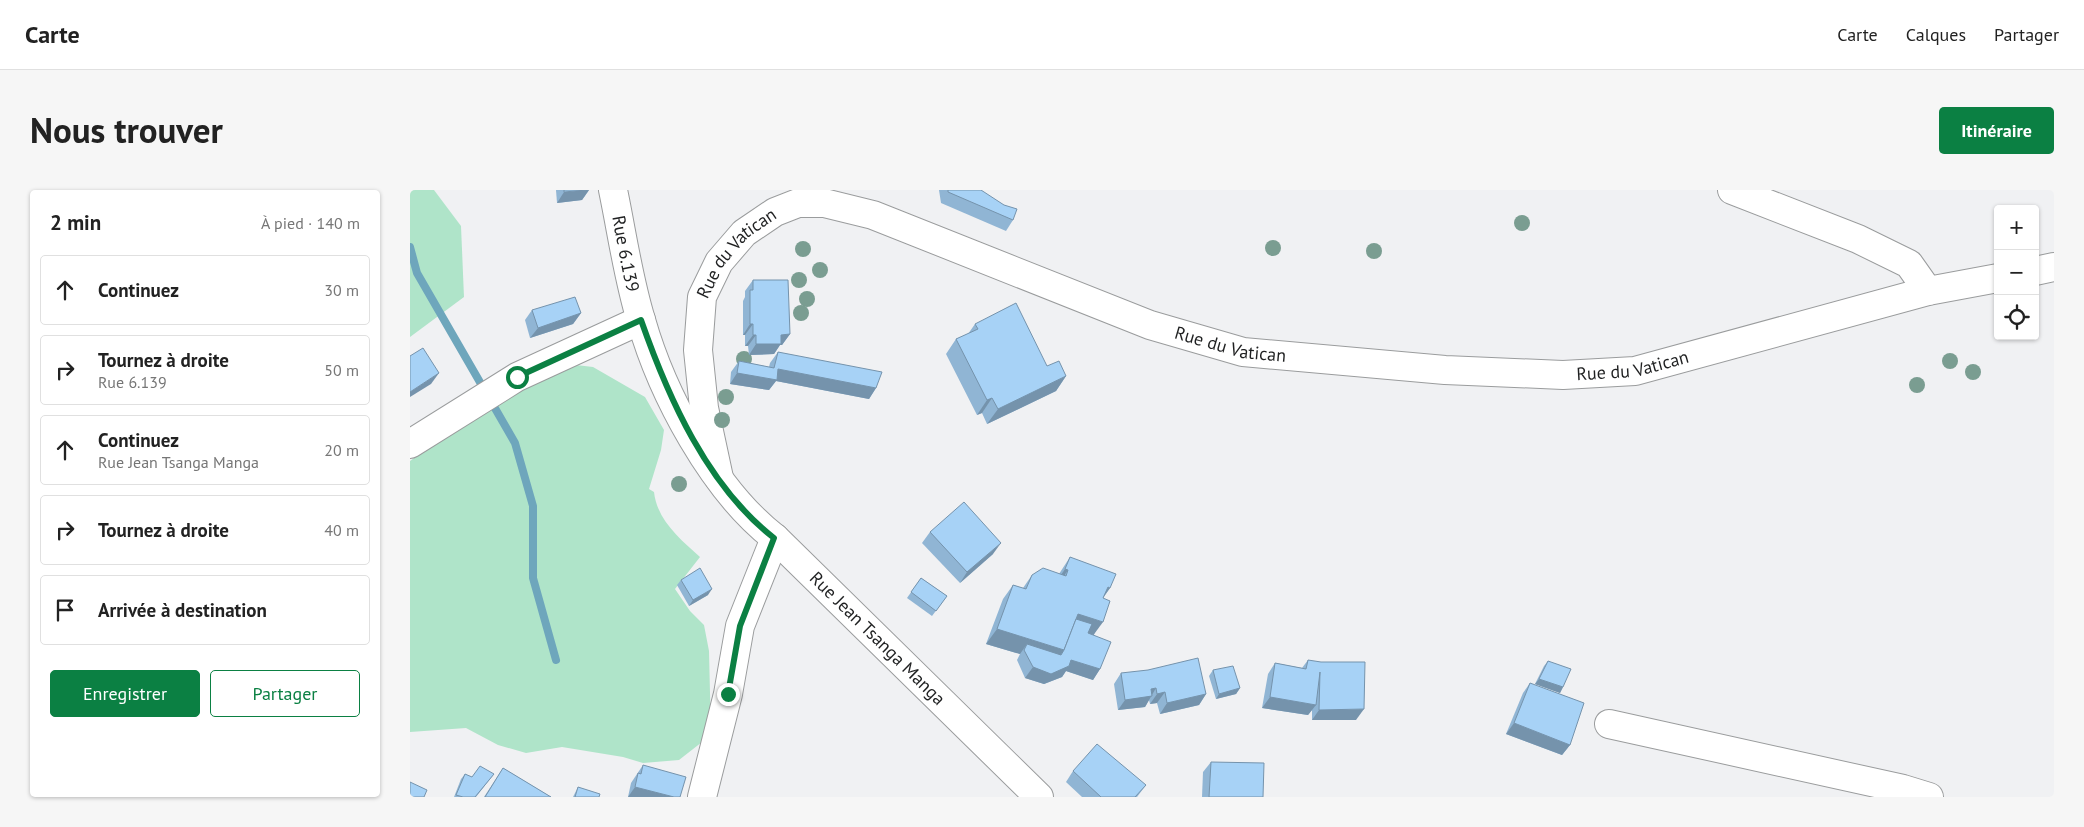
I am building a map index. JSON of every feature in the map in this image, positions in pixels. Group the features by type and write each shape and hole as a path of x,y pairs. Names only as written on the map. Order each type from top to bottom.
{"street":[{"name":"Rue 6.139","path":"613,190 641,320 658,368 682,420 719,478"},
{"path":"1732,190 1858,239 1909,264 1928,291"},
{"name":"Rue du Vatican","path":"719,478 704,408 698,350 702,298 718,262 744,234 775,212 798,203 824,203 873,215 1150,325 1243,352 1445,370 1564,375 1635,371 1928,291 1994,279"},
{"path":"2039,270 2054,267"},
{"path":"410,444 517,377 641,320"},
{"name":"Rue Jean Tsanga Manga","path":"719,478 755,523 774,538 1039,797"},
{"path":"702,797 728,694 740,626 774,538"},
{"path":"1608,724 1903,789 1929,797"}],"green space":[{"path":"410,190 434,190 461,226 464,297 410,337"},
{"path":"559,363 593,367 645,397 664,430 661,450 649,489 654,492 660,511 671,528 700,557 675,589 690,611 704,625 709,651 711,735 679,760 643,763 623,757 562,747 526,753 498,745 466,728 410,732 410,461 543,365"}],"building":[{"path":"564,190 587,190 564,192"},
{"path":"948,190 981,190 1004,205 1017,209 1013,220 948,192"},
{"path":"753,280 788,280 790,334 781,335 781,344 756,344 756,335 753,335 753,324 750,324 750,290 753,290"},
{"path":"575,297 581,313 538,328 532,310"},
{"path":"1016,303 1047,366 1059,361 1066,376 998,409 992,398 987,400 956,339 978,329 975,324"},
{"path":"423,348 439,373 410,392 410,356"},
{"path":"778,352 882,372 876,388 778,369 777,380 737,373 739,361 774,368"},
{"path":"964,502 1001,543 967,572 930,532"},
{"path":"1070,557 1116,574 1103,598 1110,601 1103,622 1078,614 1064,650 997,629 1013,585 1026,589 1032,575 1043,568 1066,576 1068,570 1065,569"},
{"path":"700,568 712,589 693,600 681,580"},
{"path":"921,578 947,596 936,611 911,592"},
{"path":"1076,619 1092,624 1088,633 1111,642 1100,669 1071,660 1069,666 1051,674 1033,667 1024,650 1027,644 1061,655"},
{"path":"1198,658 1206,694 1167,703 1165,692 1157,694 1156,688 1151,689 1152,696 1125,700 1121,673 1148,670"},
{"path":"1308,660 1321,662 1365,662 1364,709 1319,710 1320,672 1316,705 1270,697 1275,663 1306,669"},
{"path":"1548,661 1571,669 1563,687 1539,679"},
{"path":"1233,666 1240,688 1219,694 1213,670"},
{"path":"1530,683 1584,703 1570,745 1514,723"},
{"path":"1097,744 1146,785 1135,797 1101,797 1073,771"},
{"path":"1211,762 1264,763 1263,797 1209,797"},
{"path":"643,765 686,777 680,797 635,787 638,773 641,774"},
{"path":"480,766 494,774 475,797 456,795 465,774 472,777"},
{"path":"503,768 551,797 485,797"},
{"path":"410,782 427,790 424,797 410,797"},
{"path":"578,787 600,794 599,797 575,797"}],"waterway":[{"path":"410,247 417,273 515,443 533,506 533,578 556,660"}],"route":[{"path":"517,377 559,356 641,320 658,368 682,420 719,478 755,523 774,538 740,626 728,694"}]}
